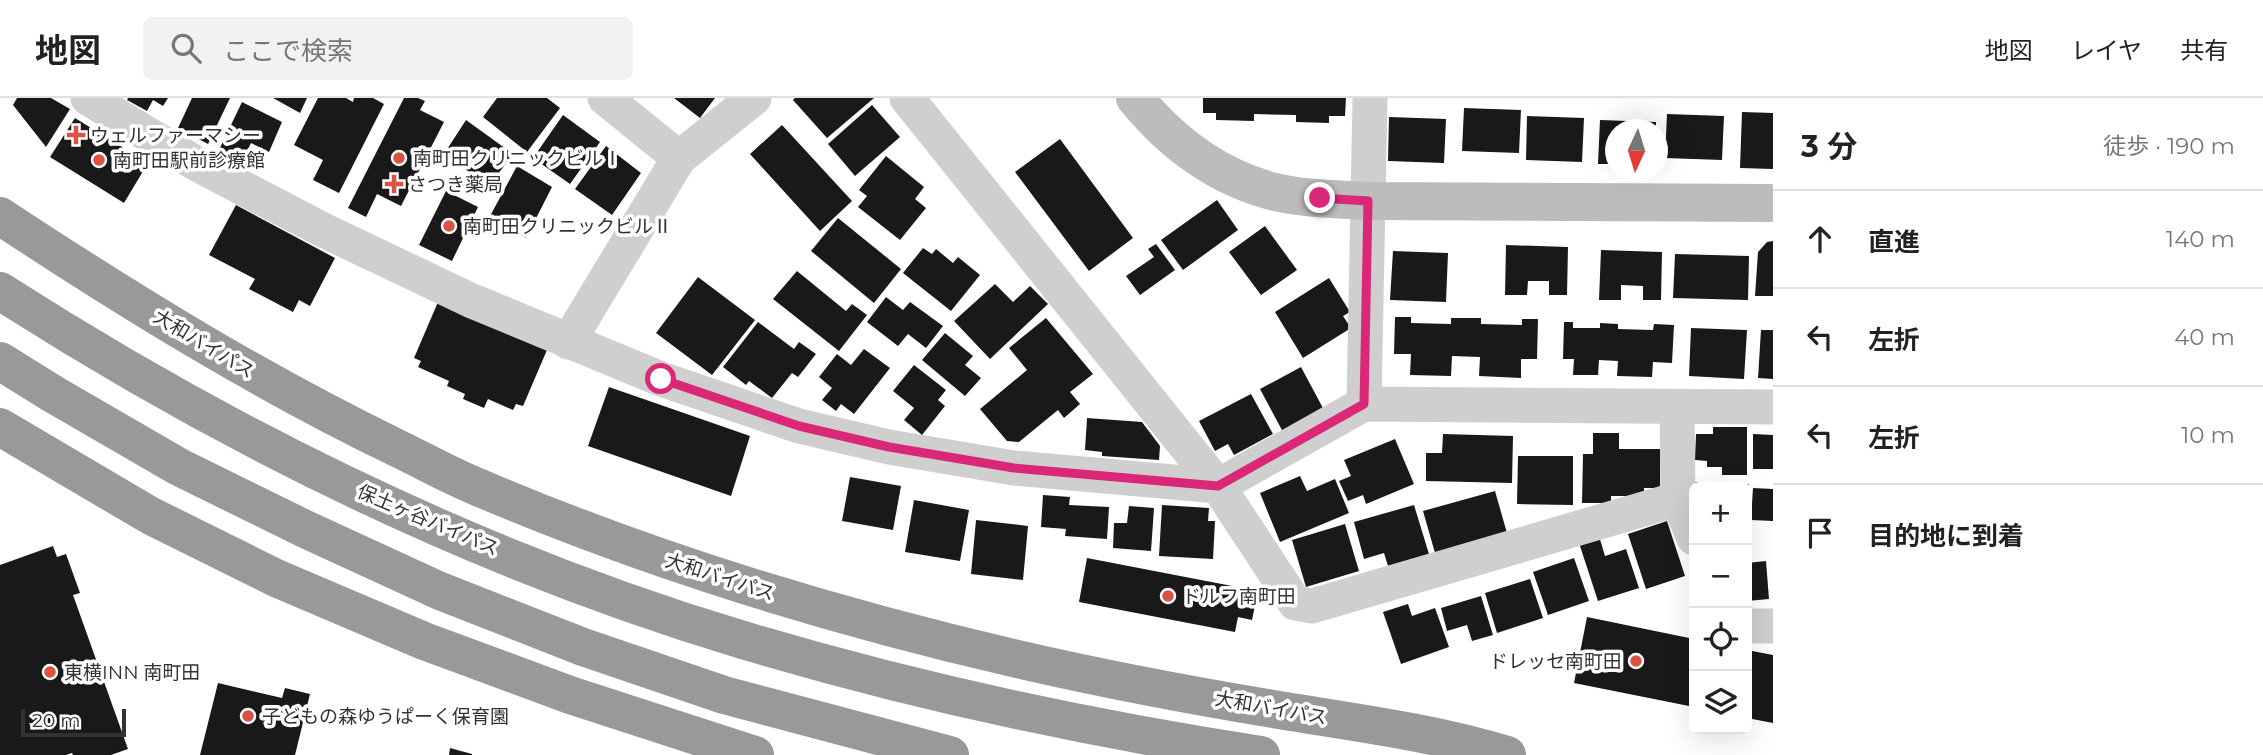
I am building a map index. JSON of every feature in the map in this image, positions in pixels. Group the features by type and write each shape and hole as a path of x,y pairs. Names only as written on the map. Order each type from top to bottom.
{"highway":[{"name":"大和バイパス","path":"0,216 96,279 227,359 342,422 477,487 617,543 758,590 1012,658 1129,684 1443,737 1507,755"},
{"name":"保土ヶ谷バイパス","path":"0,292 72,338 198,411 323,474 459,536 599,591 741,639 887,680 1104,729 1261,755"},
{"path":"0,361 179,467 304,529 440,591 583,647 724,695 950,755"},
{"path":"0,428 151,516 300,588 424,641 570,695 755,755"}],"street":[{"path":"88,98 197,164 321,229 470,300 661,379 799,426 889,447 1014,468 1218,486 1364,404 1773,407"},
{"path":"606,98 679,158"},
{"path":"568,342 679,158 754,98"},
{"path":"907,98 1218,486 1295,603 1312,606 1678,499"},
{"path":"1135,98 1153,120 1182,146 1221,172 1272,191 1368,201 1773,204"},
{"path":"1364,404 1370,98"},
{"path":"1677,407 1678,499 1689,526"},
{"path":"1752,626 1773,626"}],"building":[{"path":"17,98 51,98 70,109 46,147 13,105"},
{"path":"168,98 163,106 153,100 147,111 127,100"},
{"path":"192,98 230,98 208,144 178,128"},
{"path":"273,98 307,98 300,113"},
{"path":"318,98 346,98 353,102 354,98 373,98 384,104 339,193 313,180 323,160 294,145"},
{"name":"南町田クリニックビルⅠ","path":"404,98 425,101 420,110 444,122 401,206 377,194 366,217 348,208"},
{"path":"497,98 547,98 560,108 527,152 483,117"},
{"path":"674,98 715,98 700,118"},
{"path":"874,98 827,138 793,100"},
{"path":"1203,98 1346,98 1345,116 1329,116 1329,123 1296,122 1296,115 1254,114 1254,121 1216,120 1216,113 1203,113"},
{"path":"242,102 282,122 269,152 251,143 241,164 218,152"},
{"path":"872,105 900,137 855,176 828,144"},
{"path":"1464,108 1521,110 1519,153 1462,151"},
{"path":"1742,112 1773,113 1773,169 1740,168"},
{"path":"1667,114 1724,116 1722,160 1668,158"},
{"path":"563,115 600,142 570,184 533,158"},
{"path":"1527,116 1584,118 1582,162 1526,160"},
{"path":"1389,117 1446,119 1444,163 1388,161"},
{"name":"南町田駅前診療館","path":"75,118 148,163 124,203 50,157"},
{"path":"466,120 513,154 489,186 444,154"},
{"path":"1600,120 1605,120 1605,164 1598,164"},
{"path":"782,125 852,201 820,231 750,154"},
{"path":"1060,139 1133,238 1089,271 1015,172"},
{"path":"606,146 641,173 612,215 575,189"},
{"path":"886,156 924,187 915,199 926,208 900,240 858,207 867,196 859,190"},
{"path":"517,166 552,187 526,238 489,218"},
{"name":"南町田クリニックビルⅡ","path":"446,191 478,207 452,261 419,245"},
{"path":"1217,200 1238,230 1183,270 1161,240"},
{"path":"236,205 335,258 310,306 299,300 293,312 249,289 255,279 209,255"},
{"path":"838,218 901,269 874,303 811,251"},
{"path":"1265,226 1297,270 1261,295 1229,252"},
{"path":"1773,241 1773,296 1755,296 1758,252 1767,242"},
{"path":"1156,244 1175,270 1140,295 1126,276 1154,257 1148,249"},
{"path":"1506,245 1568,247 1567,295 1549,295 1549,281 1528,281 1527,295 1505,295"},
{"path":"923,248 932,254 936,249 953,263 958,257 980,275 951,311 903,273"},
{"path":"1601,250 1662,252 1661,300 1643,300 1643,286 1621,285 1621,300 1599,300"},
{"path":"1393,251 1448,253 1446,302 1390,300"},
{"path":"1675,254 1749,256 1748,300 1673,298"},
{"path":"797,271 846,311 852,304 867,315 839,351 773,299"},
{"path":"698,277 755,320 712,375 656,333"},
{"path":"1329,278 1350,312 1343,316 1351,328 1303,358 1275,312"},
{"path":"995,284 1013,302 1030,286 1048,304 990,359 954,321"},
{"path":"886,297 903,310 910,302 943,326 926,348 908,334 898,346 867,322"},
{"path":"438,302 547,350 523,406 516,404 513,410 488,399 484,408 463,399 465,394 447,386 449,381 418,367 421,361 414,358"},
{"path":"1395,317 1411,317 1411,323 1451,324 1451,318 1481,318 1481,324 1522,325 1522,319 1538,319 1537,359 1521,359 1521,378 1479,376 1480,357 1452,356 1451,376 1410,375 1411,354 1394,354"},
{"path":"1046,318 1093,374 1070,392 1080,404 1064,418 1058,410 1019,442 1007,441 980,409 1027,370 1009,348"},
{"path":"758,322 794,349 799,342 816,354 798,377 792,373 772,398 749,381 746,385 723,367"},
{"path":"1564,322 1573,322 1573,328 1600,328 1600,323 1618,324 1618,329 1653,330 1654,324 1674,325 1672,363 1653,362 1652,377 1617,376 1618,361 1599,360 1598,375 1573,375 1574,359 1563,359"},
{"path":"1691,328 1747,330 1744,379 1689,376"},
{"path":"1761,330 1773,330 1773,379 1758,378"},
{"path":"945,333 973,356 965,365 981,378 965,396 922,360"},
{"path":"864,349 890,368 854,414 841,404 836,411 822,400 832,388 819,377 837,354 851,365"},
{"path":"914,365 946,390 938,400 945,406 922,435 904,420 914,408 893,391"},
{"path":"1301,367 1324,410 1283,432 1260,389"},
{"path":"609,387 750,436 731,496 588,446"},
{"path":"1251,394 1273,434 1234,455 1228,444 1215,451 1199,421"},
{"path":"1087,418 1142,422 1160,446 1159,460 1102,456 1102,452 1085,450"},
{"path":"1713,427 1747,427 1747,475 1722,475 1722,467 1707,467 1707,461 1695,460 1696,434 1713,434"},
{"path":"1593,433 1619,433 1619,449 1660,449 1660,488 1644,488 1644,496 1611,496 1611,503 1582,503 1583,454 1593,454"},
{"path":"1443,434 1513,436 1512,483 1426,481 1426,453 1442,453"},
{"path":"1753,434 1773,435 1773,469 1753,469"},
{"path":"1395,439 1414,484 1366,504 1363,495 1348,501 1339,481 1351,476 1344,460"},
{"path":"1518,456 1573,456 1573,505 1517,504"},
{"path":"1300,476 1307,491 1335,479 1349,513 1280,542 1260,493"},
{"path":"850,477 901,486 893,530 842,521"},
{"path":"1753,488 1773,489 1773,521 1752,520"},
{"path":"1495,491 1507,533 1435,553 1423,511"},
{"path":"1043,495 1070,497 1069,505 1109,507 1107,539 1065,536 1066,529 1041,527"},
{"path":"914,500 969,510 960,561 905,552"},
{"path":"1162,505 1209,508 1208,521 1215,521 1213,559 1159,556"},
{"path":"1414,505 1429,554 1388,566 1384,553 1364,559 1354,522"},
{"path":"1129,506 1154,508 1151,551 1113,548 1114,523 1127,523"},
{"path":"976,520 1028,526 1023,580 971,574"},
{"path":"1667,521 1685,576 1646,589 1628,534"},
{"path":"1345,524 1359,571 1306,587 1292,540"},
{"path":"1599,536 1605,556 1626,549 1639,588 1598,601 1579,543"},
{"name":"東横INN 南町田","path":"53,546 57,557 66,554 80,593 73,595 128,749 111,755 0,755 0,565"},
{"name":"ドルフ南町田","path":"1087,558 1258,591 1252,620 1238,617 1235,632 1079,602"},
{"path":"1574,558 1589,601 1548,615 1533,572"},
{"path":"1766,561 1769,599 1752,601 1752,562"},
{"path":"1530,579 1543,618 1497,633 1485,593"},
{"path":"1481,596 1493,635 1472,641 1467,625 1447,631 1441,608"},
{"path":"1408,604 1412,616 1435,608 1449,647 1401,664 1383,612"},
{"name":"ドレッセ南町田","path":"1587,617 1689,638 1689,706 1574,683"},
{"path":"1752,651 1773,655 1773,723 1752,719"},
{"path":"218,683 282,698 285,688 310,694 295,755 200,755"},
{"path":"450,748 472,754 472,755 449,755"}],"place":[{"name":"ウェルファーマシー","path":"76,135"},
{"name":"南町田クリニックビルⅠ","path":"399,158"},
{"name":"南町田駅前診療館","path":"99,160"},
{"name":"さつき薬局","path":"394,184"},
{"name":"南町田クリニックビルⅡ","path":"449,226"},
{"name":"ドルフ南町田","path":"1168,596"},
{"name":"ドレッセ南町田","path":"1636,661"},
{"name":"東横INN 南町田","path":"50,672"},
{"name":"子どもの森ゆうぱーく保育園","path":"248,716"}],"route":[{"path":"661,379 799,426 889,447 1014,468 1218,486 1364,404 1368,201 1320,198"}]}
